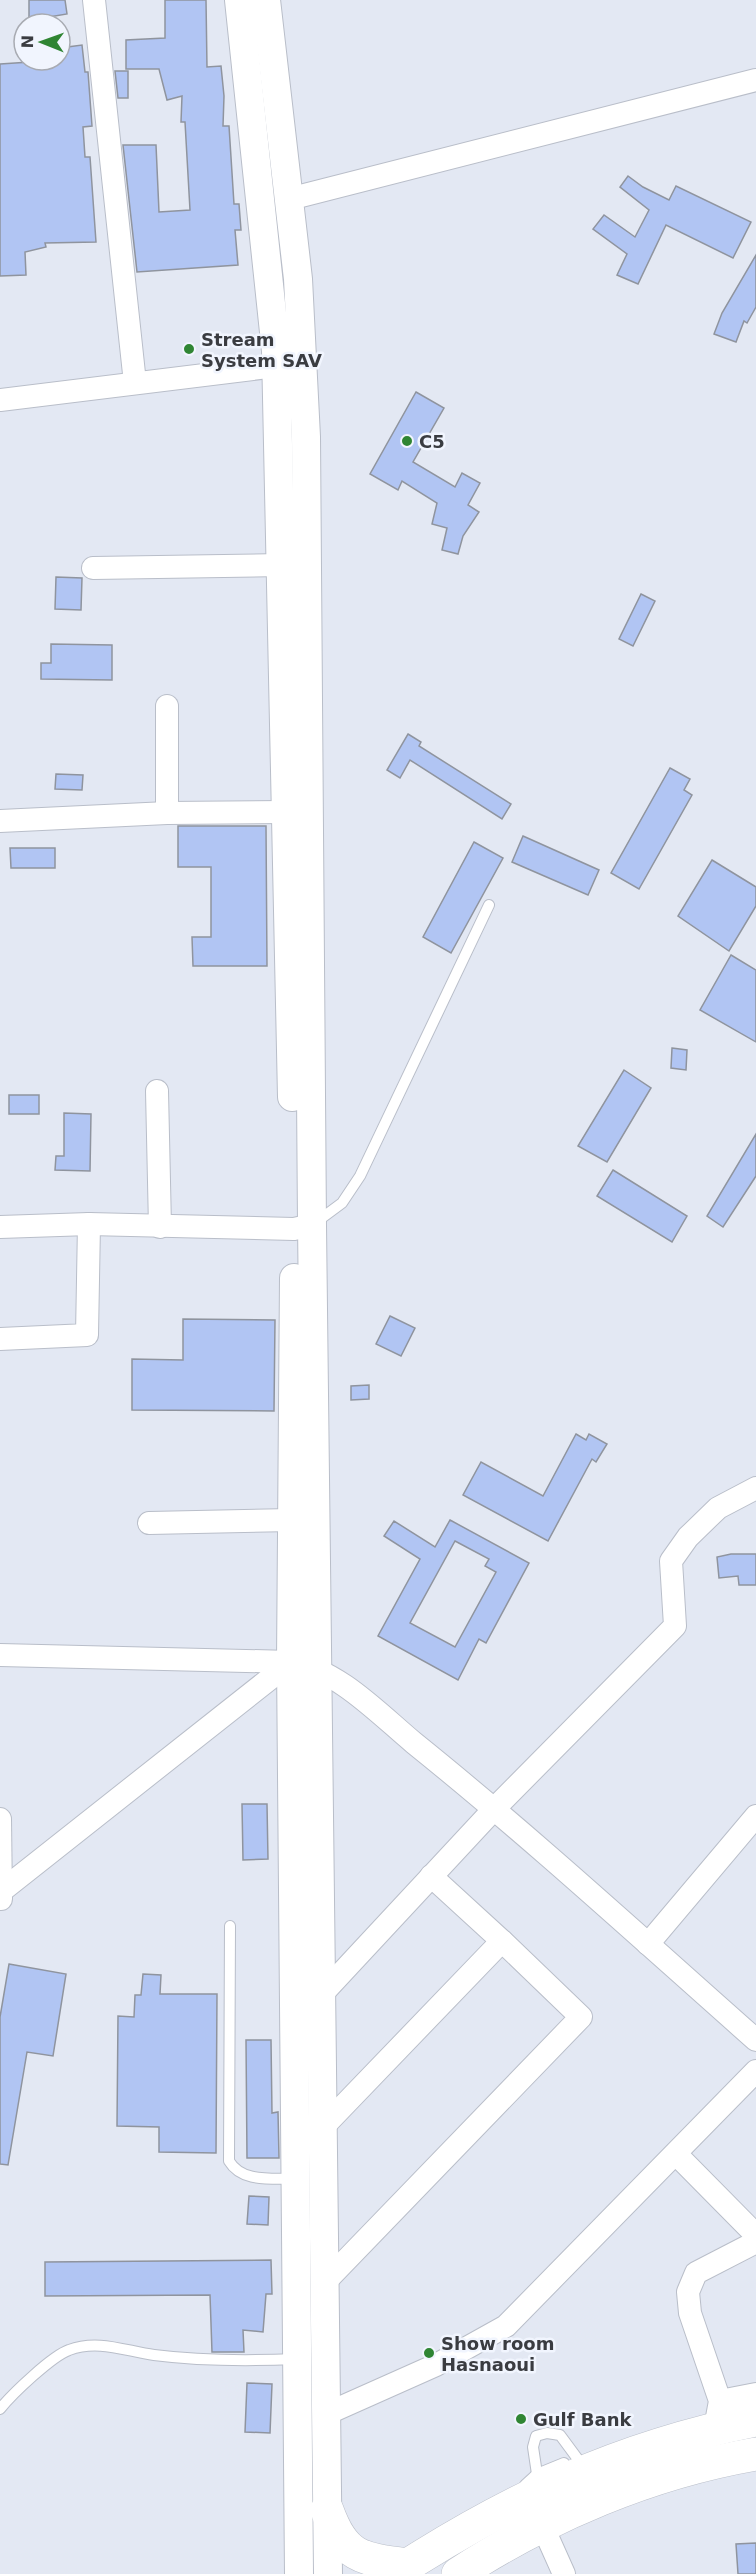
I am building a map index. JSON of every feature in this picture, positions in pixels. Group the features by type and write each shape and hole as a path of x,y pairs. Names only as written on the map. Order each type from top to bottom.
{"main road":[{"path":"327,2510 336,2534 346,2548 363,2557 401,2570 492,2516 565,2478 667,2441 709,2418 756,2420"},
{"path":"459,2573 543,2526 625,2489 687,2470 756,2454"}],"street":[{"path":"94,0 135,383"},
{"path":"238,0 267,252 307,449 303,1227 292,1520 291,1662 299,2574"},
{"path":"266,0 298,279 290,364 282,565 287,812 318,1670 328,2574"},
{"path":"289,199 756,80"},
{"path":"0,400 290,364"},
{"path":"93,568 282,565"},
{"path":"166,706 167,813"},
{"path":"0,820 167,813 287,812"},
{"path":"157,1091 160,1227"},
{"path":"0,1227 89,1224 160,1227 303,1227"},
{"path":"0,1339 87,1335 89,1224"},
{"path":"321,1994 495,1808 675,1626 671,1561 688,1537 718,1508 756,1488"},
{"path":"149,1523 292,1520"},
{"path":"0,1655 291,1662 318,1670 347,1689 495,1808 756,2040"},
{"path":"1,1894 291,1662"},
{"path":"648,1944 756,1816"},
{"path":"0,1819 1,1894"},
{"path":"324,2283 581,2017 431,1876"},
{"path":"323,2127 502,1941"},
{"path":"326,2414 436,2365 506,2326 756,2072"},
{"path":"676,2154 756,2235"},
{"path":"295,2179 323,2177"},
{"path":"756,2242 696,2273 688,2292 709,2418 756,2394"},
{"path":"543,2526 564,2574"}],"lane":[{"path":"303,1227 342,1203 360,1176 489,905"},
{"path":"230,1926 229,2161 243,2176 295,2179"},
{"path":"0,2409 55,2356 70,2349 91,2345 124,2347 152,2355 240,2361 297,2359"},
{"path":"537,2474 533,2447 536,2436 547,2433 560,2435 577,2458"},
{"path":"492,2516 537,2474 594,2452"}],"building":[{"path":"29,0 65,0 67,12 29,12"},
{"path":"165,0 206,0 207,67 221,66 224,96 223,126 229,126 234,204 239,204 241,230 235,230 238,265 137,272 123,145 156,145 159,212 190,210 185,122 181,122 182,96 167,100 159,69 126,69 126,40 165,38"},
{"path":"82,45 85,72 88,72 92,126 83,127 85,157 90,157 96,242 45,243 46,247 25,252 26,275 0,276 0,64 12,63 12,72 72,72 72,46"},
{"path":"115,71 128,71 128,98 118,98"},
{"path":"628,176 643,187 669,200 676,186 751,222 733,258 666,225 638,284 617,275 627,254 593,229 604,215 635,237 649,210 620,187"},
{"path":"756,255 756,307 747,323 744,321 736,342 714,334 722,313"},
{"path":"416,392 444,408 413,462 455,487 462,473 480,483 468,505 479,512 463,536 458,554 442,550 447,528 432,524 437,503 402,481 398,490 370,474"},
{"path":"56,577 82,578 81,610 55,609"},
{"path":"641,594 655,601 633,646 619,639"},
{"path":"51,644 112,645 112,680 41,679 41,663 51,663"},
{"path":"408,734 421,742 419,746 511,804 502,819 410,760 400,778 387,770"},
{"path":"670,768 690,779 684,790 692,795 639,889 611,873"},
{"path":"56,774 83,775 82,790 55,789"},
{"path":"178,826 266,826 267,966 193,966 192,937 211,937 211,867 178,867"},
{"path":"523,836 599,870 588,895 512,862"},
{"path":"474,842 503,858 451,953 423,937"},
{"path":"10,848 55,848 55,868 11,868"},
{"path":"712,860 756,887 756,906 729,951 678,916"},
{"path":"731,955 756,970 756,1042 700,1010"},
{"path":"672,1048 687,1050 686,1070 671,1068"},
{"path":"624,1070 651,1088 607,1162 578,1146"},
{"path":"9,1095 39,1095 39,1114 9,1114"},
{"path":"64,1113 91,1114 90,1171 55,1170 56,1156 64,1156"},
{"path":"756,1134 756,1176 723,1227 707,1216"},
{"path":"613,1170 687,1216 672,1242 597,1196"},
{"path":"390,1316 415,1328 401,1356 376,1344"},
{"path":"183,1319 275,1320 274,1411 132,1410 132,1359 183,1360"},
{"path":"369,1385 369,1399 351,1400 351,1386"},
{"path":"576,1434 586,1440 589,1434 607,1444 596,1462 592,1459 548,1541 463,1495 481,1462 543,1496"},
{"path":"450,1520 529,1563 486,1643 479,1639 458,1680 378,1636 420,1559 384,1536 394,1521 435,1547","holes":["455,1541 489,1559 485,1566 496,1572 455,1647 410,1623"]},
{"path":"731,1554 756,1554 756,1585 739,1585 738,1576 719,1578 717,1557"},
{"path":"242,1804 267,1804 268,1859 243,1860"},
{"path":"9,1964 66,1974 53,2056 27,2052 8,2165 0,2164 0,2017"},
{"path":"143,1974 161,1975 160,1994 217,1994 216,2153 159,2152 159,2127 117,2126 118,2016 134,2017 135,1995 141,1995"},
{"path":"246,2040 271,2040 272,2113 278,2112 279,2158 247,2158"},
{"path":"249,2196 269,2197 268,2225 247,2224"},
{"path":"271,2260 272,2294 266,2294 263,2332 243,2330 244,2352 212,2352 210,2295 45,2296 45,2262"},
{"path":"247,2383 272,2384 270,2433 245,2432"},
{"path":"756,2543 756,2574 738,2574 736,2544"}],"place":[{"name":"Stream System SAV","path":"189,349"},
{"name":"C5","path":"407,441"},
{"name":"Show room Hasnaoui","path":"429,2353"},
{"name":"Gulf Bank","path":"521,2419"}]}
